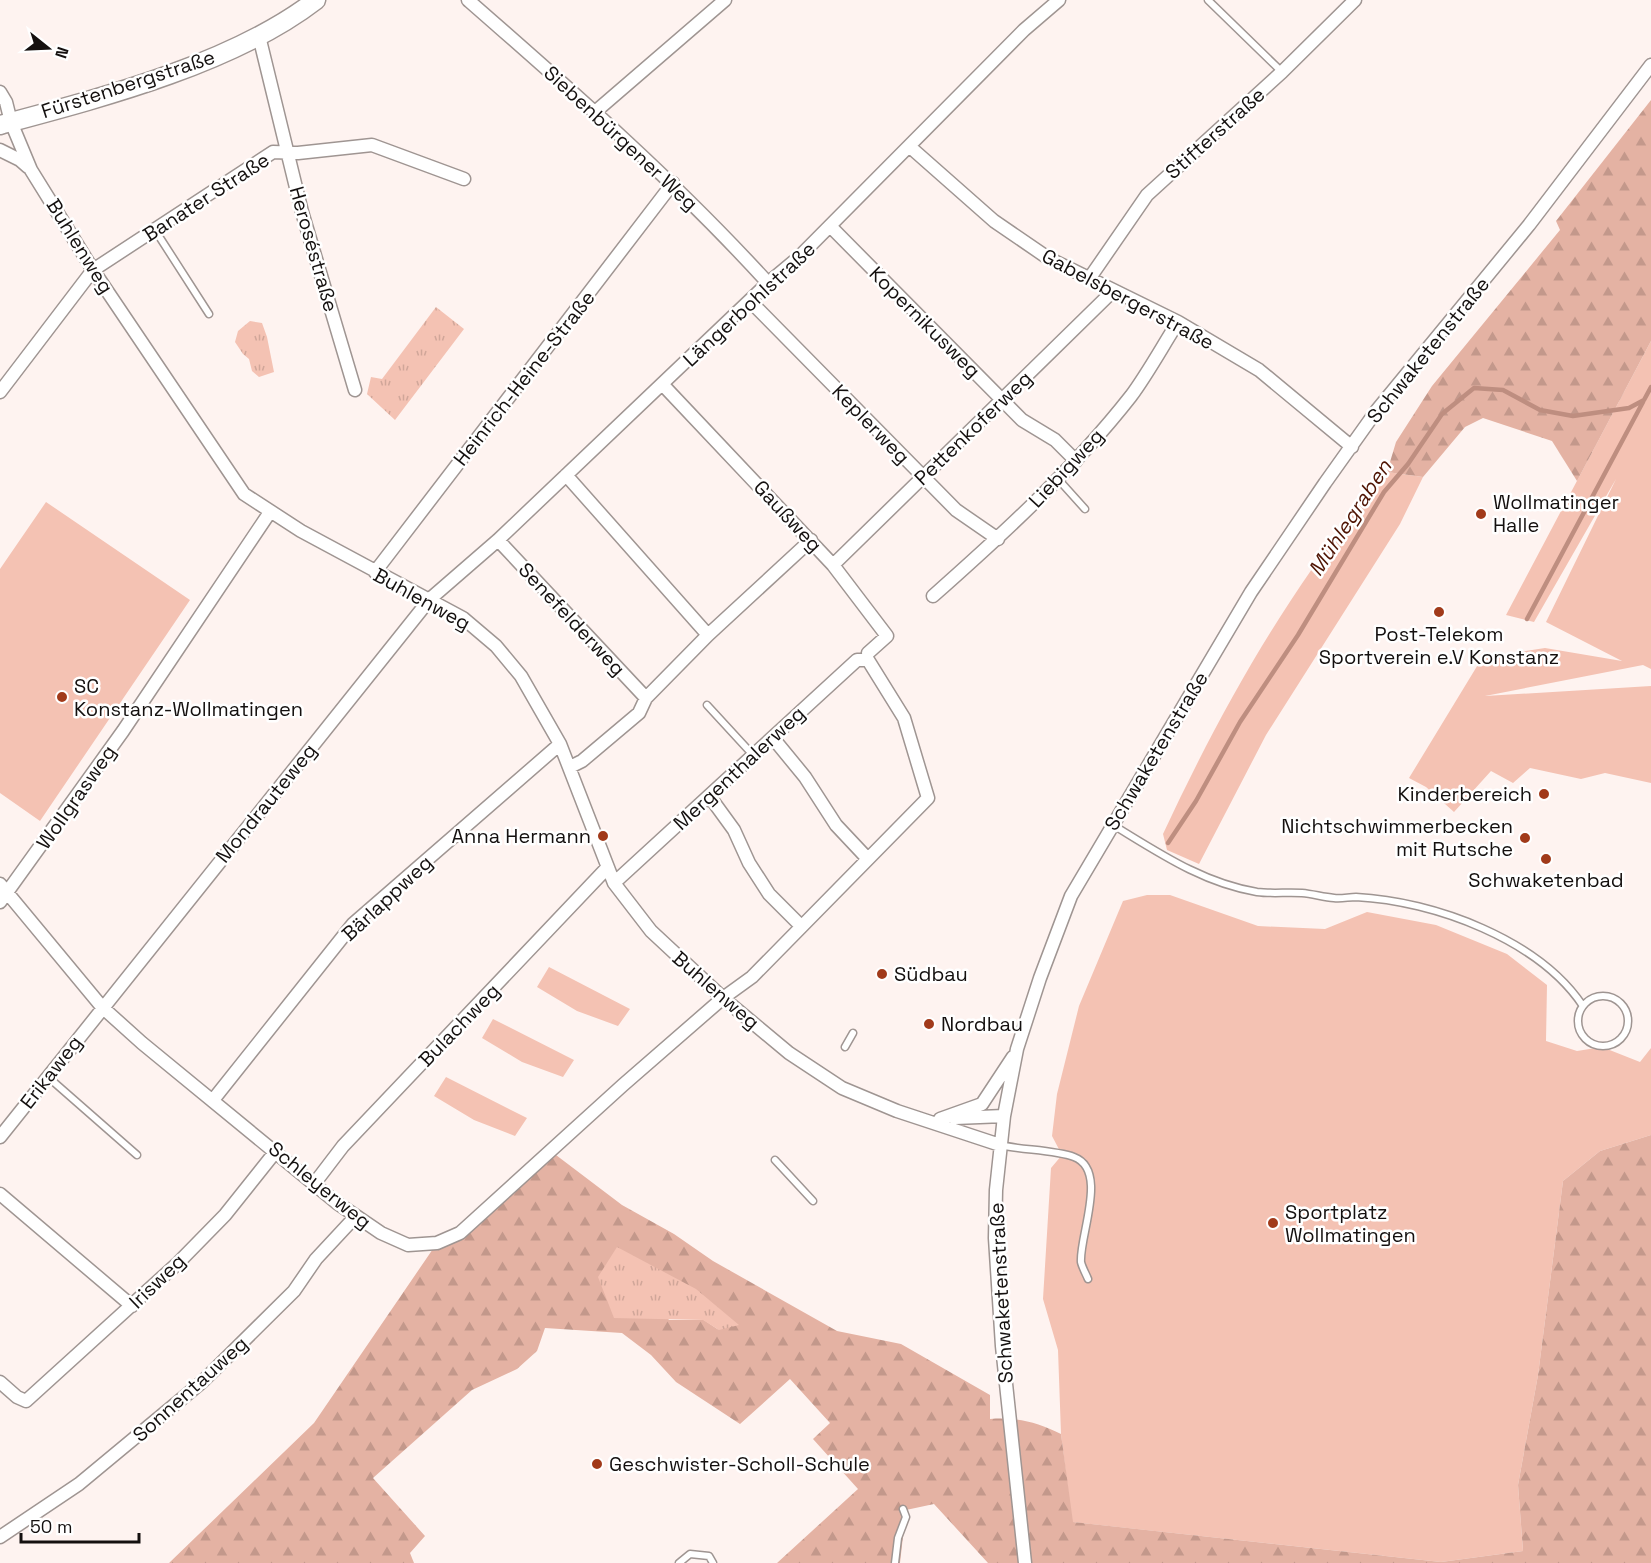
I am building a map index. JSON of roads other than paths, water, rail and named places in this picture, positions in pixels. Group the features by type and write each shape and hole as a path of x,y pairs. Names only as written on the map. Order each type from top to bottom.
{"main road":[{"name":"Fürstenbergstraße","path":"6,124 189,67 259,36 313,1"}],"street":[{"name":"Siebenbürgener Weg","path":"468,0 673,183 768,283"},
{"path":"595,112 725,0"},
{"name":"Längerbohlstraße","path":"430,599 498,540 751,302 768,283 831,227 1024,30 1059,0"},
{"name":"Stifterstraße","path":"1089,279 1147,195 1282,72 1355,0"},
{"name":"Heroséstraße","path":"259,36 287,152 355,390"},
{"name":"Schwaketenstraße","path":"1025,1563 1002,1346 995,1238 1000,1145 1017,1049 1040,978 1071,896 1251,592 1377,410 1529,225 1651,65"},
{"name":"Buhlenweg","path":"0,92 6,102 6,124 31,170 93,270 244,494 270,512 375,572 463,618 496,646 521,676 560,744 606,869 614,884 651,932 723,998 797,1059 842,1088 897,1111 1000,1145"},
{"name":"Banater Straße","path":"0,392 93,270 273,152 372,145 464,179"},
{"name":"Gabelsbergerstraße","path":"909,146 994,221 1048,258 1178,322 1258,370 1352,447"},
{"path":"0,150 20,159 31,170"},
{"name":"Heinrich-Heine-Straße","path":"375,572 673,183"},
{"name":"Kopernikusweg","path":"831,227 1022,420 1054,440 1076,461"},
{"name":"Pettenkoferweg","path":"833,565 1113,291"},
{"name":"Keplerweg","path":"751,302 956,510 998,539"},
{"name":"Liebigweg","path":"933,596 998,539 1076,461 1131,396 1178,322"},
{"name":"Gaußweg","path":"663,385 811,540 887,636 868,656"},
{"path":"566,475 708,635"},
{"name":"Wollgrasweg","path":"3,893 123,731 270,512"},
{"name":"Senefelderweg","path":"498,540 646,698"},
{"path":"570,767 582,761 639,713 646,698 708,635 811,540"},
{"name":"Mondrauteweg","path":"102,1007 430,599"},
{"name":"Schleyerweg","path":"3,893 102,1007 142,1043 314,1184 381,1233 408,1245 437,1243 460,1233 723,998 752,977 928,798 904,718 868,656"},
{"name":"Mergenthalerweg","path":"614,884 857,660 868,656"},
{"path":"773,738 805,777 836,825 867,858"},
{"name":"Bärlappweg","path":"213,1100 353,924 560,744"},
{"path":"710,797 734,830 749,863 769,894 800,926"},
{"name":"Bulachweg","path":"314,1184 343,1146 606,869"},
{"name":"Erikaweg","path":"0,1137 102,1007"},
{"name":"Buhlenweg","path":"940,1119 982,1104 1017,1049"},
{"name":"Buhlenweg","path":"927,1120 1004,1116"},
{"name":"Irisweg","path":"0,1382 16,1397 26,1401 132,1306 225,1215 276,1151"},
{"path":"0,1194 132,1306"},
{"name":"Sonnentauweg","path":"0,1537 79,1484 202,1382 294,1291 316,1258 356,1216"}],"lane":[{"path":"1208,0 1282,72"},
{"path":"155,229 209,314"},
{"path":"1058,479 1085,509"},
{"path":"707,705 753,755"},
{"path":"1113,825 1187,870 1229,885 1258,892 1303,893 1335,898 1357,897 1406,905 1479,927 1521,947 1563,981 1583,1006 1579,1027 1590,1043 1602,1047 1611,1045 1625,1035 1627,1013 1613,999 1600,997 1583,1006"},
{"path":"845,1047 853,1033"},
{"path":"48,1077 137,1155"},
{"path":"1000,1145 1075,1157 1086,1167 1090,1180 1090,1198 1081,1262 1088,1279"},
{"path":"775,1160 813,1201"},
{"path":"895,1563 898,1538 906,1517 903,1509"},
{"path":"679,1563 690,1554 709,1556 713,1563"}],"waterway":[{"name":"Mühlegraben","path":"1168,843 1196,801 1240,722 1298,635 1384,492 1408,464 1442,414 1474,388 1503,390 1540,410 1573,416 1629,408 1644,400 1651,387"},
{"path":"1527,619 1643,402"}],"place":[{"name":"Wollmatinger Halle","path":"1481,514"},
{"name":"Post-Telekom Sportverein e.V Konstanz","path":"1439,612"},
{"name":"SC Konstanz-Wollmatingen","path":"62,697"},
{"name":"Kinderbereich","path":"1544,794"},
{"name":"Anna Hermann","path":"603,836"},
{"name":"Nichtschwimmerbecken mit Rutsche","path":"1525,838"},
{"name":"Schwaketenbad","path":"1546,859"},
{"name":"Südbau","path":"882,974"},
{"name":"Nordbau","path":"929,1024"},
{"name":"Sportplatz Wollmatingen","path":"1273,1223"},
{"name":"Geschwister-Scholl-Schule","path":"597,1464"}]}
